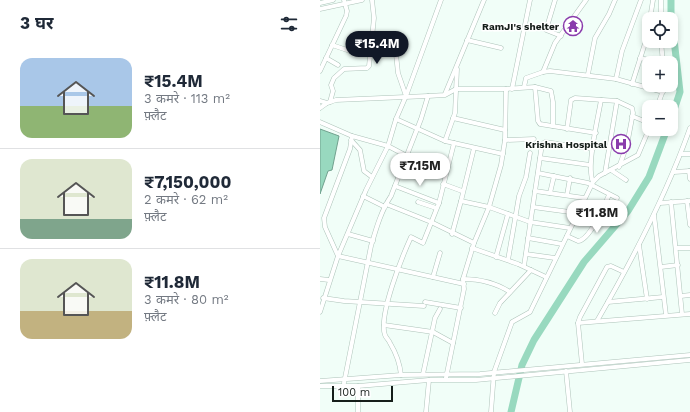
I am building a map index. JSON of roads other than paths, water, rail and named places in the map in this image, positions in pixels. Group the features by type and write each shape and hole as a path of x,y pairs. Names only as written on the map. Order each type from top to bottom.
{"street":[{"path":"320,3 333,0"},
{"path":"320,8 344,2 362,0"},
{"path":"320,108 328,102 333,91 331,85 334,78 344,69 368,68 374,18 372,0"},
{"path":"320,312 323,298 338,256 363,196 388,146 396,119 406,96 441,0"},
{"path":"445,95 484,0"},
{"path":"512,89 530,0"},
{"path":"555,0 546,30 561,36"},
{"path":"543,72 555,43 586,0"},
{"path":"588,74 596,38 615,0"},
{"path":"616,78 622,51 641,0"},
{"path":"651,12 653,0"},
{"path":"661,0 661,12"},
{"path":"320,71 346,16 347,10 344,2"},
{"path":"467,40 501,48"},
{"path":"332,45 350,51 370,51 397,55 398,73 406,96"},
{"path":"632,84 643,48"},
{"path":"326,58 338,65"},
{"path":"445,141 453,118 456,89 456,68"},
{"path":"524,87 526,78 543,72 588,74 616,78 642,87"},
{"path":"320,101 328,102 406,96 445,95 456,89 512,89 535,87 552,91 554,102 553,126"},
{"path":"535,87 538,123 596,133"},
{"path":"446,378 461,308 464,284 462,278 472,248 489,207 503,154 505,140 506,89"},
{"path":"660,100 663,92"},
{"path":"344,383 373,242 385,205 395,186 428,96"},
{"path":"567,129 571,100 575,98 617,101 632,108 627,145 619,167"},
{"path":"592,184 590,178 590,165 601,100"},
{"path":"605,173 617,101"},
{"path":"632,116 642,120"},
{"path":"453,118 505,130"},
{"path":"396,119 416,130 445,141 503,154"},
{"path":"320,122 352,138 388,146 403,152 405,156 445,176"},
{"path":"597,320 639,245 660,203 688,137 690,128"},
{"path":"491,412 494,372 512,322 530,312 592,184 605,173 619,167 638,155 646,136"},
{"path":"352,138 360,150 364,171 372,177"},
{"path":"338,256 325,227 324,218 350,149 352,138"},
{"path":"505,140 534,139"},
{"path":"524,266 542,144 545,142 593,149"},
{"path":"401,375 396,356 385,336 384,325 388,303 397,269 411,238 423,243 439,203 454,143"},
{"path":"452,234 461,201 462,190 474,148"},
{"path":"508,260 519,196 526,177 530,153"},
{"path":"681,154 690,154"},
{"path":"540,158 590,165"},
{"path":"611,170 626,180"},
{"path":"674,172 690,171 690,179"},
{"path":"538,173 570,178 592,184 616,198"},
{"path":"550,193 554,176"},
{"path":"567,195 570,178"},
{"path":"443,184 462,190"},
{"path":"395,186 439,203"},
{"path":"535,191 584,198"},
{"path":"567,236 578,241 583,239 599,218 609,195"},
{"path":"363,196 431,222 474,244"},
{"path":"461,201 489,207 530,222 570,228"},
{"path":"660,203 688,201 690,225"},
{"path":"418,202 436,208"},
{"path":"671,202 682,314"},
{"path":"533,207 577,213"},
{"path":"496,257 508,214"},
{"path":"654,215 666,315"},
{"path":"348,234 373,242"},
{"path":"528,238 562,244"},
{"path":"639,245 647,299"},
{"path":"472,248 524,266 546,277"},
{"path":"676,248 690,248"},
{"path":"433,277 440,253"},
{"path":"526,254 555,258"},
{"path":"338,256 464,284"},
{"path":"661,267 678,265"},
{"path":"582,364 578,323 607,267 611,266 624,272"},
{"path":"495,313 500,303 531,270"},
{"path":"462,278 488,282 510,292"},
{"path":"320,279 329,280"},
{"path":"681,296 690,295"},
{"path":"608,302 663,297"},
{"path":"323,298 360,302 424,304 461,308"},
{"path":"422,374 433,332 435,318 440,309"},
{"path":"578,323 597,320 690,314"},
{"path":"384,325 433,332 453,343"},
{"path":"320,382 344,383 358,386 429,380 494,372 690,355"},
{"path":"320,386 401,375 422,374 446,378 494,379 552,372 690,360"},
{"path":"566,371 570,412"},
{"path":"426,412 429,380"},
{"path":"358,386 358,412"}],"waterway":[{"path":"671,0 671,13 680,92 677,100"},
{"path":"511,412 522,365 534,340 584,262 628,211 649,177 664,136"}],"place":[{"name":"RamJI's shelter","path":"573,26"},
{"name":"Krishna Hospital","path":"621,144"}]}
